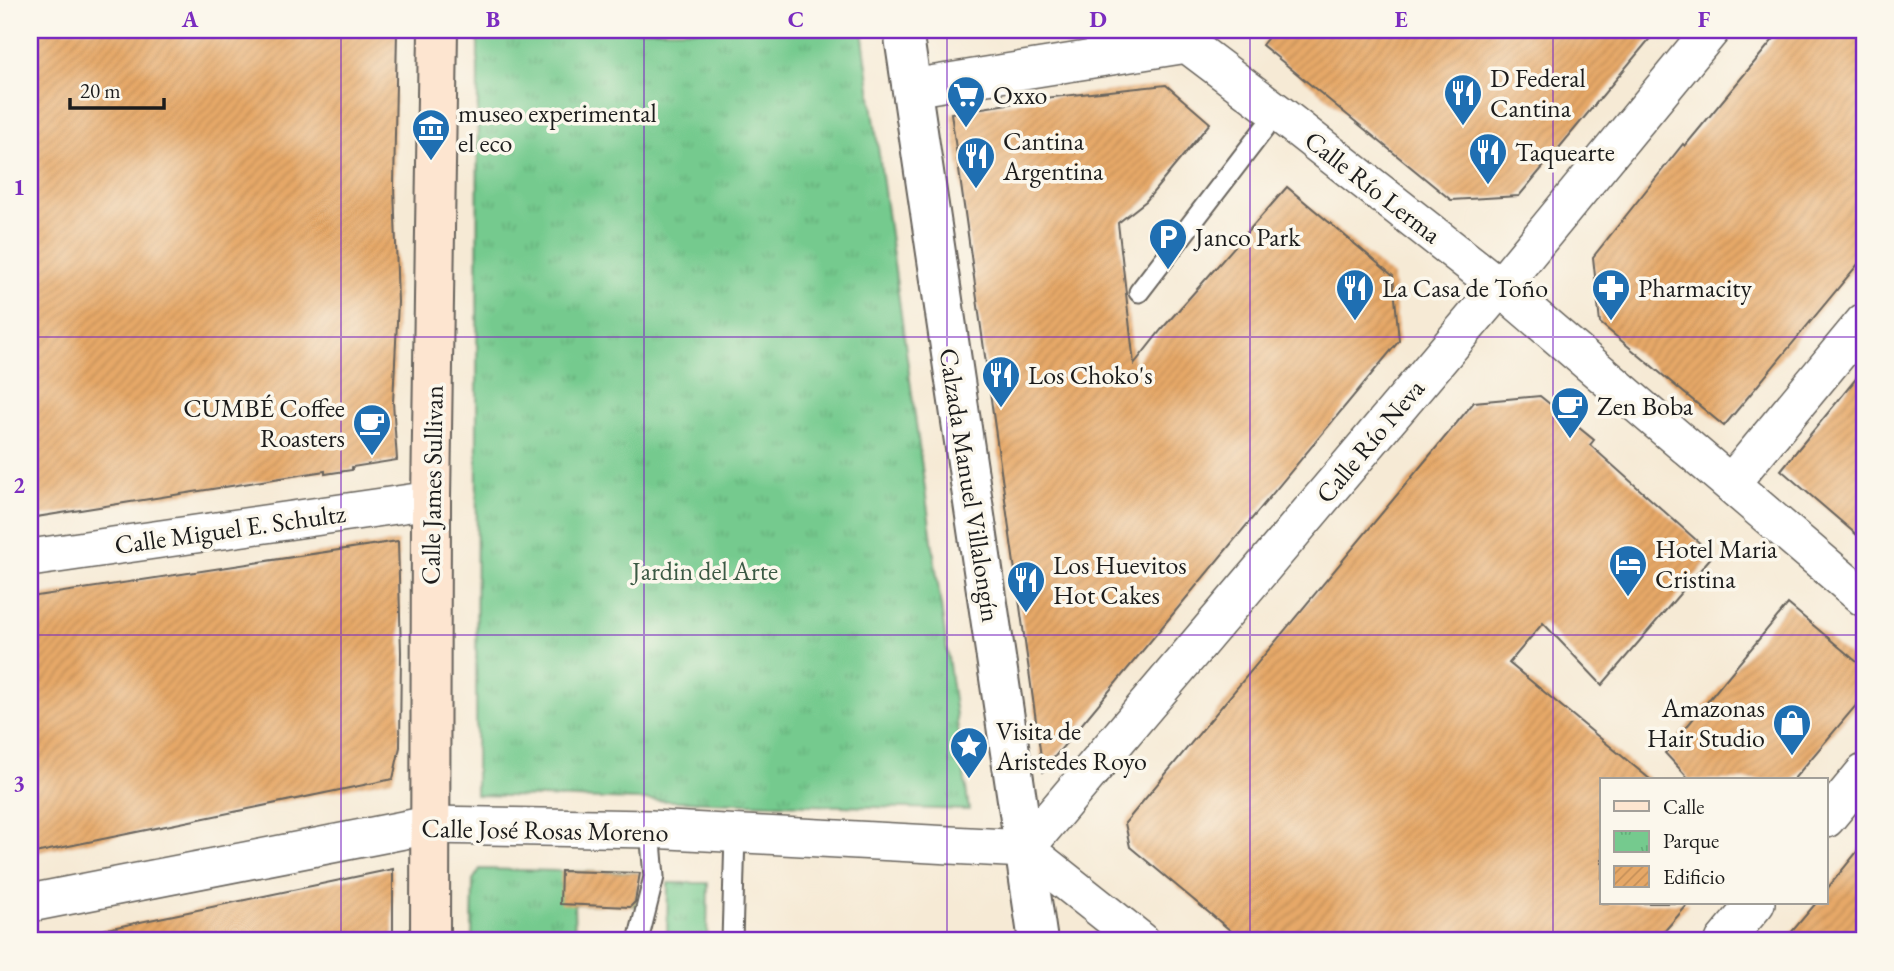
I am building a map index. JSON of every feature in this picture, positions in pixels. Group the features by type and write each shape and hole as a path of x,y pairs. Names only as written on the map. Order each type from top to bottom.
{"main road":[{"name":"Calle James Sullivan","path":"430,941 431,500 438,30"}],"street":[{"name":"Calzada Manuel Villalongín","path":"903,30 1038,941"},
{"name":"Calle Río Neva","path":"1025,849 1500,287 1711,30"},
{"name":"Calle Río Lerma","path":"911,88 1190,35 1277,111 1500,287 1864,598"},
{"path":"1731,483 1864,322"},
{"name":"Calle Miguel E. Schultz","path":"30,558 431,500"},
{"path":"1828,817 1864,773"},
{"name":"Calle José Rosas Moreno","path":"30,903 429,825 650,829 1025,849"},
{"path":"1025,849 1141,941"},
{"path":"1724,941 1755,904"}],"lane":[{"path":"1139,292 1277,111"},
{"path":"638,941 654,877 650,829"},
{"path":"732,941 735,834"}],"green space":[{"name":"Jardin del Arte","path":"478,30 862,30 969,810 476,795"},
{"path":"480,869 637,873 636,906 574,904 575,941 472,941 473,880"},
{"path":"668,883 708,883 707,941 667,941"}],"building":[{"path":"397,30 394,187 398,302 393,402 397,460 352,467 352,470 325,474 325,471 30,518 30,32"},
{"path":"1274,30 1657,30 1519,196 1451,200 1262,45"},
{"path":"1781,30 1864,30 1864,257 1724,426 1600,323 1593,257 1683,144 1685,146"},
{"path":"1166,85 1210,123 1146,201 1118,223 1134,364 1287,187 1393,276 1399,341 1043,771 951,113 1044,98"},
{"path":"1864,369 1864,541 1781,470"},
{"path":"1540,396 1594,440 1590,445 1713,555 1602,685 1543,623 1509,663 1649,778 1600,778 1600,904 1688,904 1656,941 1243,941 1130,847 1125,823 1474,402"},
{"path":"398,541 400,747 393,779 30,854 30,597"},
{"path":"1788,604 1864,668 1864,696 1795,778 1688,778 1665,753"},
{"path":"1864,843 1864,941 1784,941 1815,904 1828,904 1828,888"},
{"path":"393,869 393,941 103,941 102,930"},
{"path":"561,871 640,873 635,902 630,907 560,904"}],"place":[{"name":"D Federal Cantina","path":"1463,127"},
{"name":"Oxxo","path":"966,129"},
{"name":"museo experimental el eco","path":"431,162"},
{"name":"Taquearte","path":"1488,186"},
{"name":"Cantina Argentina","path":"976,190"},
{"name":"Janco Park","path":"1168,271"},
{"name":"La Casa de Toño","path":"1355,322"},
{"name":"Pharmacity","path":"1611,322"},
{"name":"Los Choko's","path":"1001,409"},
{"name":"Zen Boba","path":"1570,440"},
{"name":"CUMBÉ Coffee Roasters","path":"372,457"},
{"name":"Hotel Maria Cristina","path":"1628,598"},
{"name":"Los Huevitos Hot Cakes","path":"1026,614"},
{"name":"Amazonas Hair Studio","path":"1792,757"},
{"name":"Visita de Aristedes Royo","path":"969,780"}]}
